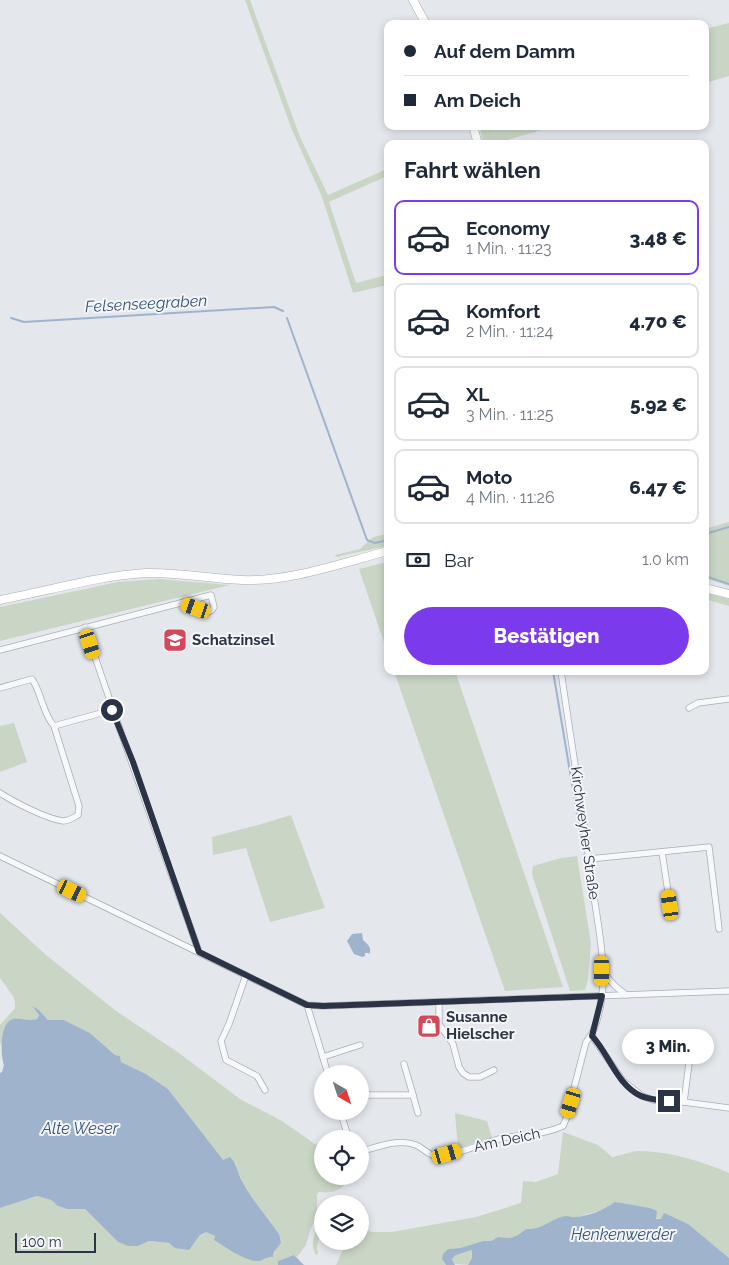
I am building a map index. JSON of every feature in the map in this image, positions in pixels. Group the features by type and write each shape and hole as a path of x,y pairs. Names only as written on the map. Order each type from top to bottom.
{"main road":[{"path":"413,0 424,20"},
{"path":"0,600 111,578 147,573 184,574 242,580 266,579 296,574 384,552"},
{"path":"709,589 729,594"}],"street":[{"path":"0,650 211,595 214,607 208,612 183,603"},
{"path":"85,627 112,710 133,762 199,952"},
{"name":"Kirchweyher Straße","path":"562,675 600,942 602,996"},
{"path":"0,688 32,679 48,719 54,726 79,806 78,815 64,821 48,816 0,793"},
{"path":"689,708 698,703 729,699"},
{"path":"54,726 112,710"},
{"path":"589,859 710,847 719,929"},
{"path":"662,852 670,905"},
{"path":"0,856 307,1005 323,1006 729,991"},
{"path":"602,971 626,995"},
{"path":"246,975 230,1024 221,1041 226,1060 257,1076 265,1090"},
{"name":"Am Deich","path":"369,1149 387,1144 405,1143 419,1146 431,1155 447,1154 503,1138 552,1131 563,1126 586,1042 592,1036 602,996"},
{"path":"439,1002 439,1024 453,1044 459,1067 463,1073 469,1077 480,1077 494,1070"},
{"path":"307,1005 325,1065"},
{"path":"592,1036 623,1081 642,1096 653,1100 729,1108"},
{"path":"684,1102 691,1048 700,1041"},
{"path":"323,1057 360,1045"},
{"path":"404,1064 418,1113"},
{"path":"369,1095 413,1095"}],"green space":[{"path":"245,0 250,0 300,137 328,195 384,170 384,177 329,202 356,283 384,276 384,286 353,293 322,197 292,130"},
{"path":"729,23 729,76 709,82 709,28"},
{"path":"480,130 541,130 508,140 483,140"},
{"path":"729,522 729,586 709,579 709,528"},
{"path":"384,535 384,547 336,557 335,555 360,549 373,537"},
{"path":"384,563 384,642 359,569"},
{"path":"159,579 230,585 0,641 0,607 118,582"},
{"path":"709,592 729,597 729,606 709,600"},
{"path":"395,675 456,675 563,987 505,991"},
{"path":"14,723 27,762 0,772 0,726"},
{"path":"291,815 325,908 270,922 246,848 213,855 212,837"},
{"path":"577,856 591,944 588,980 585,990 570,991 532,874 533,866 561,858"},
{"path":"0,913 46,955 116,1011 179,1053 240,1099 282,1121 314,1143 314,1185 344,1185 334,1192 319,1192 317,1195 314,1195 314,1222 306,1245 297,1257 294,1255 278,1261 278,1265 0,1265 0,1208 37,1196 51,1200 58,1206 67,1209 85,1209 118,1242 138,1246 149,1241 192,1246 200,1235 206,1232 215,1236 214,1240 264,1260 269,1256 274,1256 279,1234 247,1190 238,1172 236,1163 223,1161 168,1089 146,1074 121,1062 120,1056 115,1055 90,1033 64,1020 48,1020 39,1010 33,1008 39,1015 37,1019 31,1021 16,1018 0,1045 0,1025 15,1008 15,1002 0,978"},
{"path":"455,1113 487,1121 492,1138 458,1148"},
{"path":"563,1132 598,1145 612,1157 638,1151 650,1151 707,1164 729,1173 729,1258 687,1224 605,1209 574,1218 555,1220 536,1229 526,1229 510,1238 498,1237 491,1241 448,1249 442,1259 446,1265 336,1265 343,1250 369,1250 369,1231 392,1232 476,1217 521,1203 523,1181 536,1182 558,1174"},
{"path":"314,1238 314,1250 317,1250 318,1254 316,1255 314,1251 313,1242"},
{"path":"472,1250 472,1258 468,1265 455,1264 452,1259 456,1255"}],"water":[{"path":"362,933 363,940 370,950 369,954 365,953 365,956 362,957 354,954 347,941 352,934"},
{"name":"Alte Weser","path":"32,1006 39,1010 48,1020 64,1020 90,1033 115,1055 120,1056 121,1062 146,1074 168,1089 223,1160 230,1157 235,1163 246,1188 279,1234 281,1243 274,1252 273,1257 258,1261 247,1259 214,1240 215,1236 206,1232 200,1235 189,1250 175,1248 169,1243 149,1241 138,1246 128,1246 118,1242 85,1209 67,1209 58,1206 51,1200 37,1196 0,1208 0,1073 4,1065 2,1054 3,1032 9,1021 13,1019 37,1019 39,1015"},
{"name":"Henkenwerder","path":"615,1202 650,1208 657,1211 656,1219 661,1219 664,1213 688,1224 729,1258 729,1265 468,1265 472,1258 472,1250 456,1255 452,1259 455,1265 446,1265 442,1259 443,1254 448,1249 491,1241 498,1237 510,1238 526,1229 538,1228 562,1217 591,1214"},
{"path":"294,1255 304,1265 278,1265 278,1261"}],"waterway":[{"name":"Felsenseegraben","path":"11,318 24,322 274,307 283,311"},
{"name":"Felsenseegraben","path":"287,318 367,540 375,543 384,541"},
{"name":"Felsenseegraben","path":"709,533 729,527"},
{"path":"709,577 729,584"},
{"path":"554,675 583,849"},
{"path":"584,855 586,873"}],"place":[{"name":"Schatzinsel","path":"175,640"},
{"name":"Susanne Hielscher","path":"429,1026"}],"route":[{"path":"112,710 133,762 199,952 307,1005 602,996 592,1036 623,1081 632,1090 653,1100 669,1101"}]}
